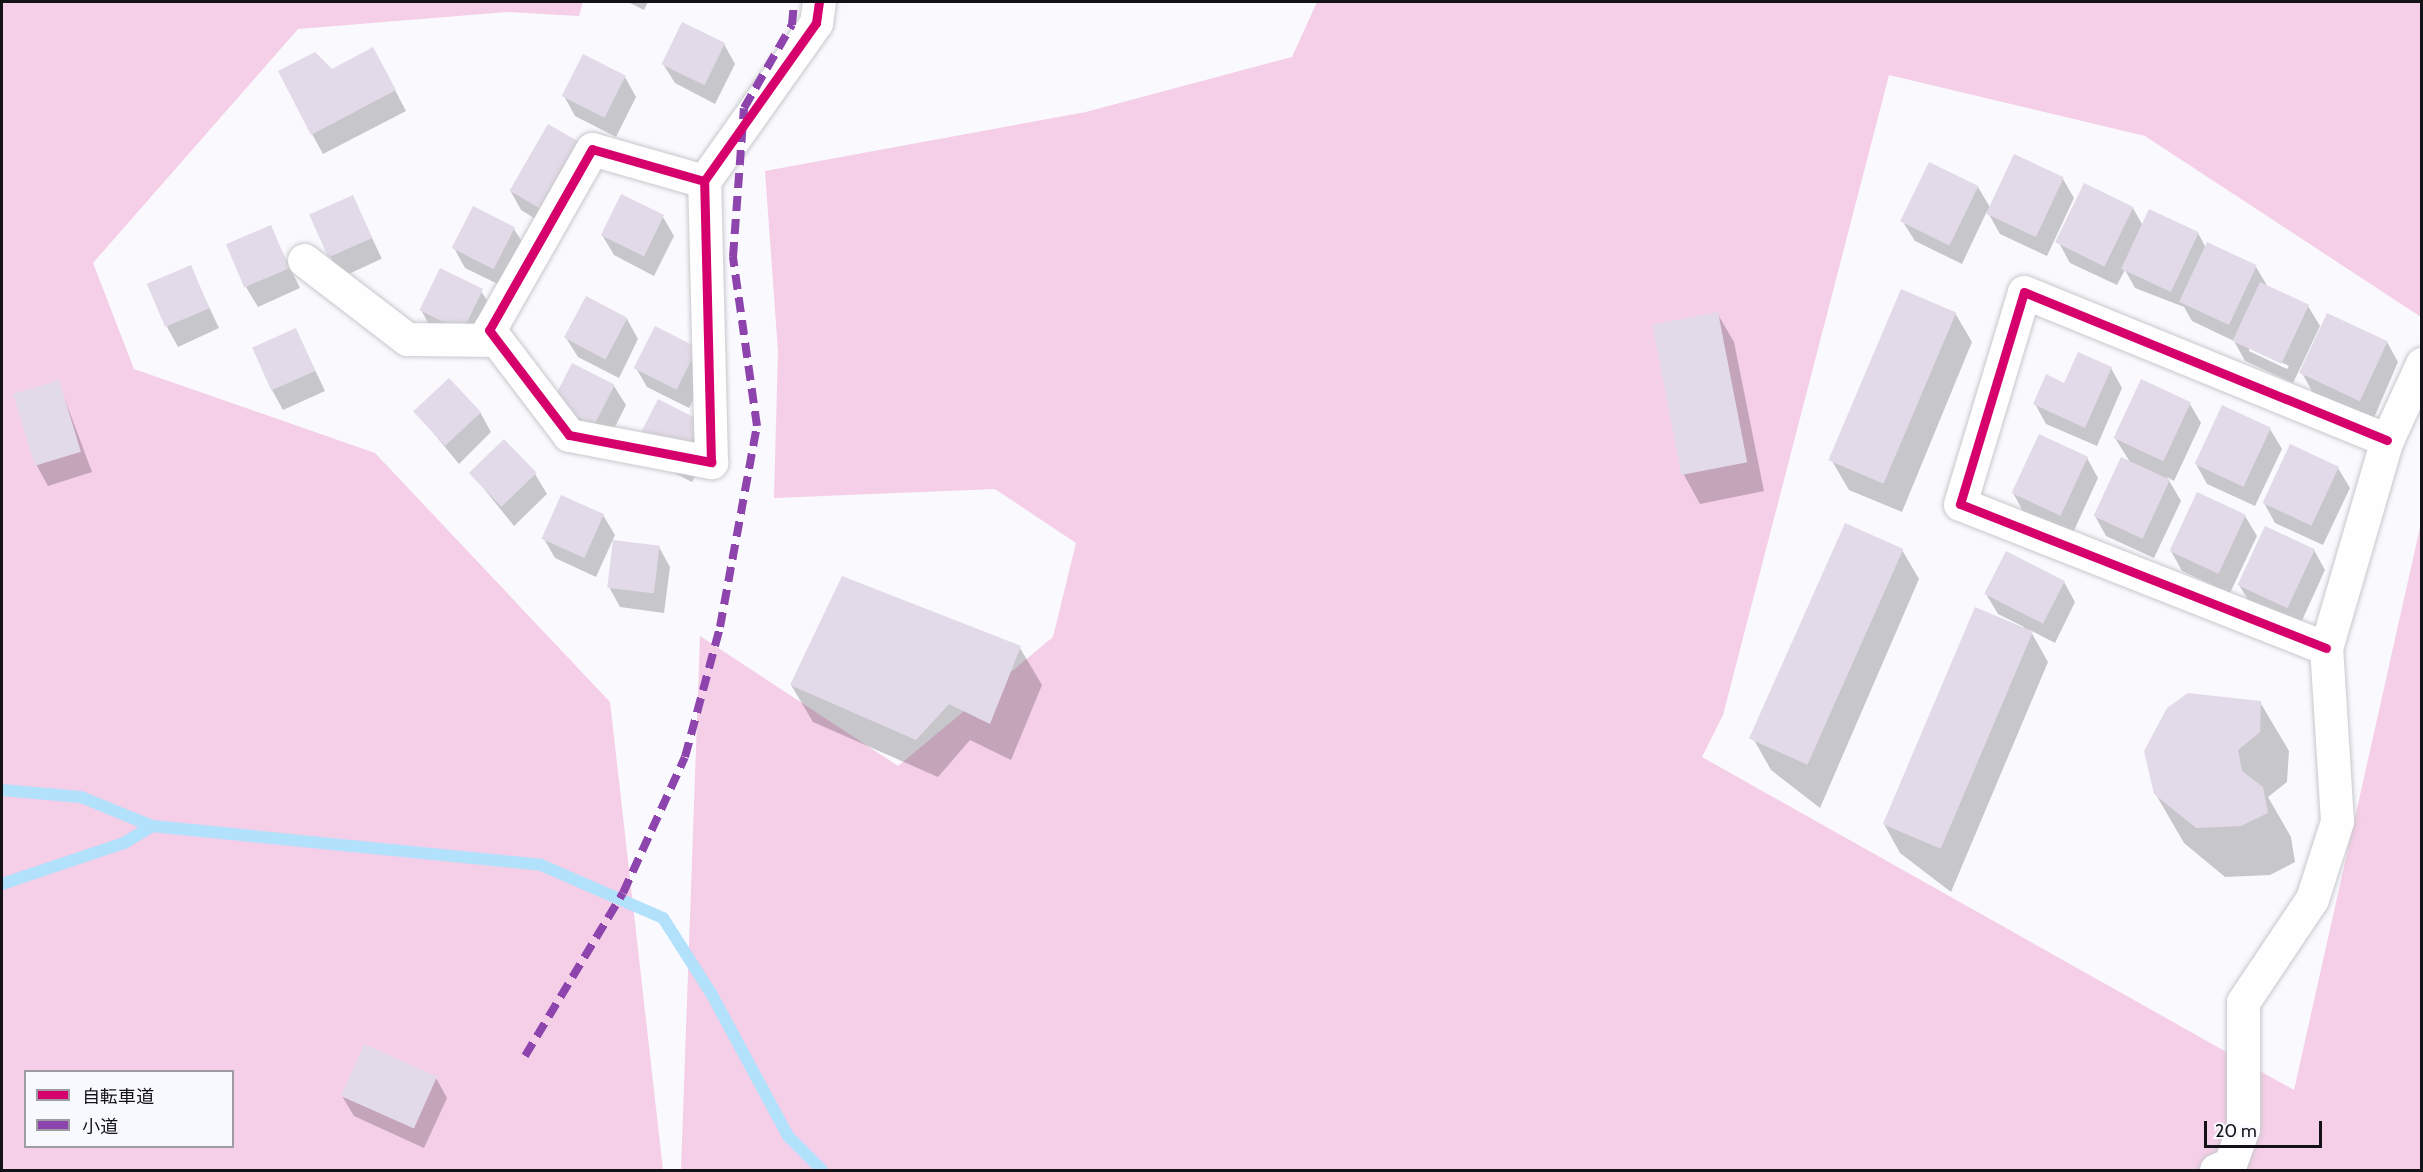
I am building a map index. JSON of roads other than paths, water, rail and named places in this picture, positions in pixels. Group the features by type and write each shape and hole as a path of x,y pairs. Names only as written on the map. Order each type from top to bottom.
{"street":[{"path":"704,181 592,149 489,330 569,435 711,462 704,181 816,23 819,2"},
{"path":"304,260 407,339 496,340"},
{"path":"2326,648 1960,504 2024,292 2387,440"},
{"path":"2216,1170 2230,1164 2242,1129 2243,1002 2312,899 2337,821 2326,648 2387,440 2421,364"}],"waterway":[{"path":"2,790 81,797 152,826 541,865 663,918 711,993 788,1136 822,1170"},
{"path":"2,884 124,843 152,826"}]}
